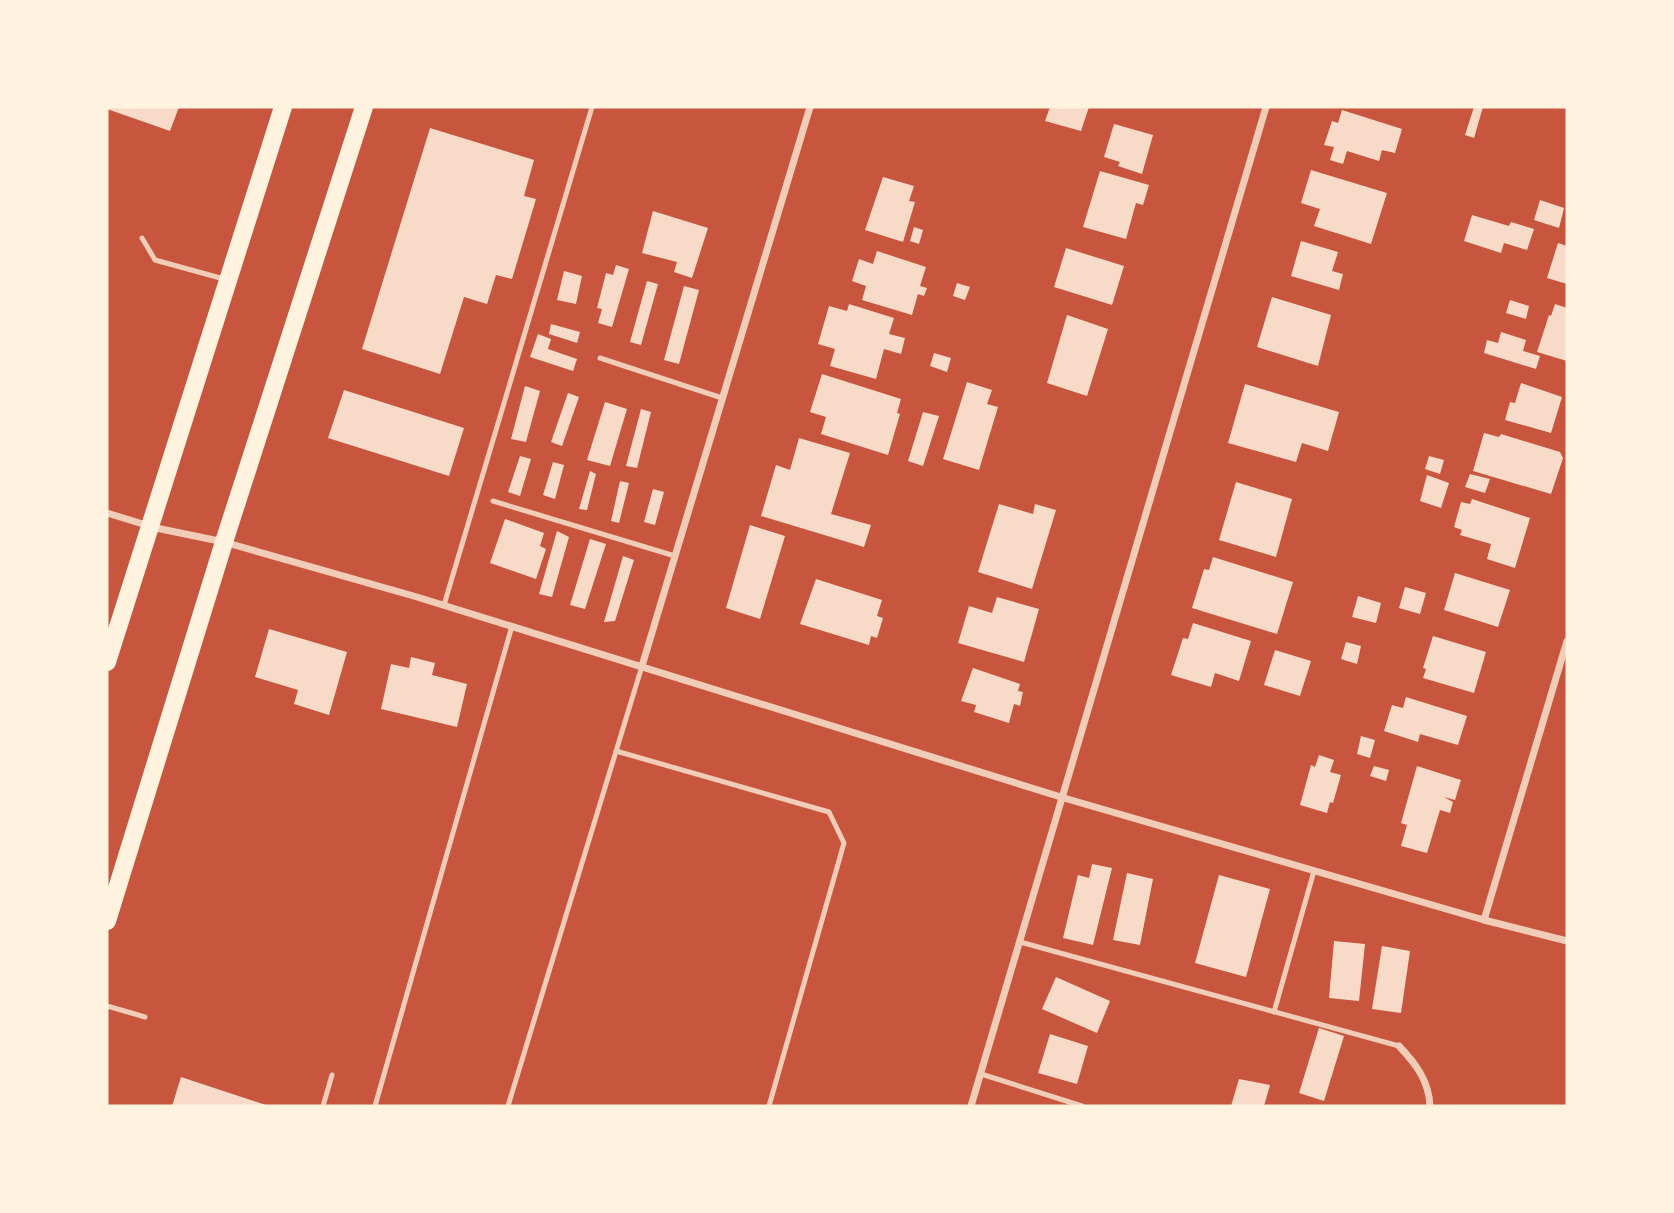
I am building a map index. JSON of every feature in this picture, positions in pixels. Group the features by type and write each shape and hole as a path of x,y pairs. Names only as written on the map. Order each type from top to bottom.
{"main road":[{"path":"107,662 283,107"},
{"path":"107,921 363,107"}],"street":[{"path":"642,666 810,107"},
{"path":"971,1106 1266,107"},
{"path":"107,513 224,542 444,605 1064,798 1484,920 1567,941"},
{"path":"1484,920 1567,641"},
{"path":"1399,1046 1419,1068 1429,1094 1430,1106"}],"lane":[{"path":"444,605 592,107"},
{"path":"142,237 155,260 227,280"},
{"path":"600,359 722,398"},
{"path":"493,501 675,556"},
{"path":"375,1106 512,626"},
{"path":"508,1106 642,666"},
{"path":"616,751 829,812 844,843 769,1106"},
{"path":"1274,1012 1314,871"},
{"path":"1020,942 1399,1046"},
{"path":"107,1006 145,1017"},
{"path":"981,1074 1082,1106"},
{"path":"323,1106 332,1075"}],"building":[{"path":"107,107 179,107 170,131"},
{"path":"1050,107 1089,107 1081,131 1045,121"},
{"path":"1474,107 1483,107 1474,138 1465,135"},
{"path":"1342,110 1402,129 1395,153 1382,150 1379,161 1347,151 1343,164 1330,160 1334,147 1324,145 1332,121 1338,123"},
{"path":"1114,124 1153,135 1142,174 1118,166 1120,162 1104,157"},
{"path":"430,128 534,160 524,196 536,199 512,279 496,275 487,304 464,297 440,374 362,349"},
{"path":"1311,170 1387,193 1371,244 1314,226 1320,209 1301,203"},
{"path":"1100,171 1149,185 1143,205 1136,203 1126,239 1083,227"},
{"path":"883,177 914,186 909,201 915,202 903,242 865,230"},
{"path":"1540,200 1564,208 1559,228 1534,220"},
{"path":"653,211 708,228 692,278 674,272 677,262 642,253"},
{"path":"1472,215 1509,226 1511,222 1534,229 1527,250 1504,243 1501,253 1464,241"},
{"path":"914,227 923,230 919,244 910,241"},
{"path":"1301,241 1338,252 1332,271 1343,274 1339,290 1291,276"},
{"path":"1558,243 1567,246 1567,284 1547,278"},
{"path":"1066,248 1124,266 1112,305 1054,287"},
{"path":"877,251 926,267 920,286 927,288 924,296 918,294 912,315 862,300 866,286 852,281 859,259 873,264"},
{"path":"616,265 629,269 612,327 598,323 602,309 597,308 606,273 613,275"},
{"path":"564,271 582,276 576,304 557,300"},
{"path":"647,281 658,284 641,345 630,342"},
{"path":"957,283 970,287 965,300 953,296"},
{"path":"684,286 699,290 679,364 664,360"},
{"path":"1272,297 1331,315 1318,366 1257,347"},
{"path":"1510,300 1529,306 1526,319 1506,313"},
{"path":"849,304 894,318 889,334 905,338 901,354 884,349 876,379 830,366 835,349 818,344 829,306 847,311"},
{"path":"1555,304 1567,308 1567,361 1537,352"},
{"path":"1067,315 1108,329 1087,396 1047,383"},
{"path":"551,324 580,332 577,343 549,334"},
{"path":"1501,332 1526,340 1523,351 1540,356 1536,369 1484,353 1487,340 1498,343"},
{"path":"538,334 551,339 548,349 577,359 573,371 530,357"},
{"path":"934,353 951,358 947,372 930,366"},
{"path":"822,374 901,399 897,413 900,414 888,455 821,434 826,417 810,412"},
{"path":"967,382 992,390 987,404 998,407 979,470 943,459"},
{"path":"1521,383 1562,397 1551,433 1505,420 1510,402 1515,403"},
{"path":"1245,384 1339,412 1328,451 1302,443 1296,462 1228,443"},
{"path":"525,386 540,391 526,442 511,439"},
{"path":"344,390 464,428 449,476 328,438"},
{"path":"568,393 579,397 562,446 551,442"},
{"path":"605,402 627,409 610,466 587,460"},
{"path":"641,409 651,412 637,468 626,466"},
{"path":"923,412 939,416 923,466 908,461"},
{"path":"1484,433 1499,437 1501,434 1560,452 1563,458 1551,494 1473,471"},
{"path":"799,438 850,453 831,514 871,525 864,547 761,516 776,465 790,470"},
{"path":"520,456 531,459 520,496 508,492"},
{"path":"1429,456 1444,460 1440,474 1425,469"},
{"path":"553,462 564,465 555,499 543,495"},
{"path":"590,471 596,474 587,510 579,509"},
{"path":"1470,474 1490,479 1485,493 1465,487"},
{"path":"1427,475 1449,483 1441,508 1420,501"},
{"path":"620,481 629,483 619,523 611,521"},
{"path":"1236,482 1292,499 1276,557 1219,540"},
{"path":"653,489 664,492 655,525 644,522"},
{"path":"1472,499 1530,518 1515,568 1487,559 1491,544 1460,535 1462,530 1454,527 1461,502 1470,504"},
{"path":"999,504 1033,514 1035,504 1056,510 1032,589 978,572"},
{"path":"505,519 544,533 540,546 546,549 536,579 490,563"},
{"path":"750,525 785,536 760,619 726,608"},
{"path":"557,531 569,537 552,597 539,594"},
{"path":"590,539 606,544 585,609 570,605"},
{"path":"623,556 634,560 615,621 604,622"},
{"path":"1213,557 1293,582 1277,634 1192,608 1204,569 1209,570"},
{"path":"1455,573 1510,590 1498,627 1444,610"},
{"path":"816,579 882,600 877,616 883,618 877,638 871,636 869,645 800,624"},
{"path":"1405,587 1426,593 1420,614 1399,608"},
{"path":"1358,596 1381,603 1376,623 1352,617"},
{"path":"997,597 1039,609 1024,662 958,643 969,606 992,613"},
{"path":"1193,623 1251,641 1239,681 1215,673 1211,687 1171,675 1183,638 1188,639"},
{"path":"269,629 347,652 329,715 294,704 298,690 255,677"},
{"path":"1433,636 1486,652 1474,693 1423,678 1426,669 1423,668"},
{"path":"1346,642 1361,646 1357,664 1341,659"},
{"path":"1275,650 1311,661 1300,696 1264,685"},
{"path":"411,657 435,663 432,675 467,684 457,727 381,709 391,664 409,668"},
{"path":"973,668 1020,684 1018,691 1023,692 1020,706 1014,704 1009,723 974,712 976,705 961,701"},
{"path":"1406,697 1467,716 1458,745 1420,734 1418,742 1384,731 1392,705 1403,708"},
{"path":"1361,736 1375,740 1370,758 1357,754"},
{"path":"1319,755 1334,760 1330,772 1341,775 1333,803 1330,802 1327,813 1300,805 1311,765 1315,767"},
{"path":"1374,766 1389,770 1386,781 1370,776"},
{"path":"1417,766 1461,780 1455,800 1444,797 1453,802 1450,813 1440,810 1427,853 1401,846 1407,825 1401,823"},
{"path":"1092,864 1112,868 1093,945 1063,938 1078,875 1089,878"},
{"path":"1127,873 1153,879 1140,945 1113,940"},
{"path":"1219,875 1270,889 1246,977 1195,963"},
{"path":"1334,941 1365,944 1359,1001 1329,998"},
{"path":"1382,946 1410,951 1401,1013 1372,1009"},
{"path":"1056,977 1110,1001 1097,1033 1042,1009"},
{"path":"1319,1028 1344,1036 1324,1101 1299,1093"},
{"path":"1050,1034 1088,1046 1077,1084 1038,1073"},
{"path":"181,1077 269,1106 172,1106"},
{"path":"1239,1079 1270,1085 1264,1106 1231,1106"}]}
